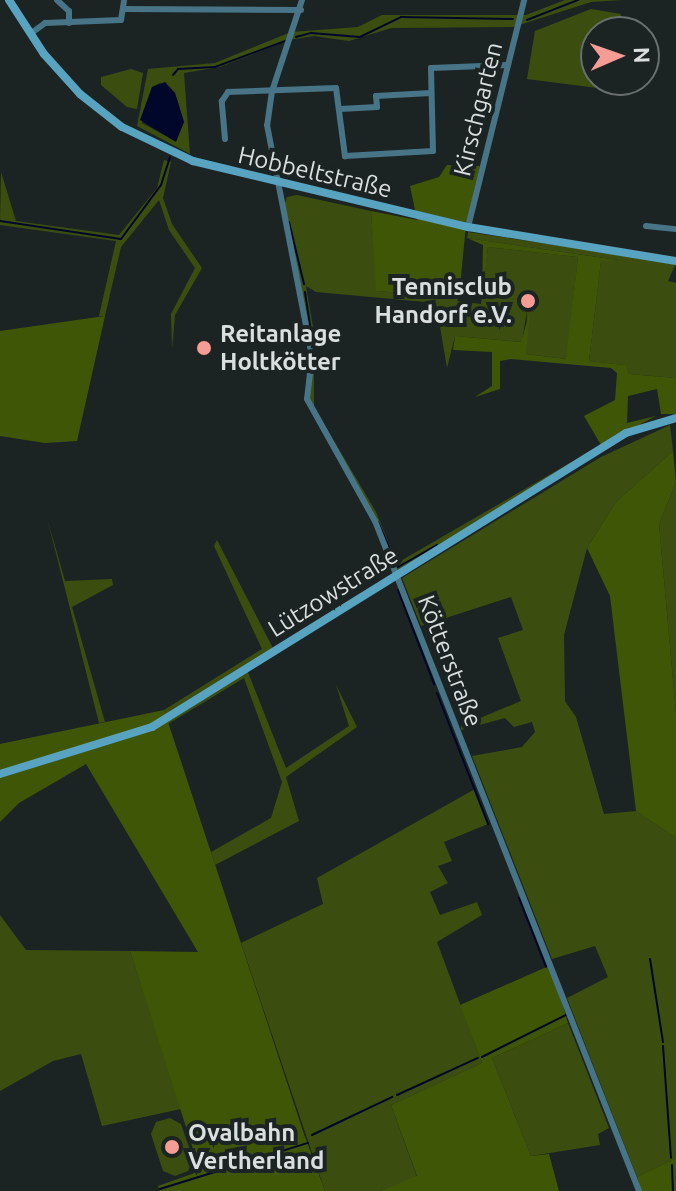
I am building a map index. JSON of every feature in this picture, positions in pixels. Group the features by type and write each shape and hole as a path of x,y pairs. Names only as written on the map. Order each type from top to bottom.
{"street":[{"name":"Hobbeltstraße","path":"9,0 30,34 72,86 122,127 193,161 277,184 468,227 676,261"},
{"path":"57,0 69,11 69,23"},
{"path":"30,34 45,23 121,20 124,0"},
{"name":"Kötterstraße","path":"302,0 272,91 267,125 312,356 307,399 375,521 639,1191"},
{"name":"Kirschgarten","path":"468,227 524,0"},
{"path":"124,9 301,10"},
{"path":"225,139 223,96 336,88 345,156 433,151 431,93 434,66 508,65"},
{"path":"340,109 377,107 376,96 431,93"},
{"path":"646,226 676,229"},
{"name":"Lützowstraße","path":"0,774 152,727 626,433 676,418"}],"green space":[{"path":"565,0 622,0 591,2 513,27 391,28 349,41 314,36 289,40 220,67 184,73 190,154 137,126 148,69 215,63 291,32 358,27 382,15 526,15","holes":["160,83 175,93 184,122 175,141 142,123 152,87"]},
{"path":"591,9 621,14 580,16 580,86 527,79 535,31"},
{"path":"131,69 143,73 137,109 127,107 101,85 101,77"},
{"path":"164,160 171,162 163,198 172,224 202,268 175,315 172,349 171,314 195,268 169,230 159,200 121,247 105,316 99,316 116,241 0,225 1,172 16,221 119,235 157,188"},
{"path":"447,165 480,166 466,225 459,297 376,291 371,211 417,220 410,186 439,177"},
{"path":"297,195 371,211 377,291 459,297 457,301 481,304 488,247 578,257 567,359 526,354 527,310 522,342 455,336 447,368 436,303 316,292 306,286 314,333 314,407 376,512 397,563 601,445 398,570 394,567 375,521 307,399 310,333 284,206 287,197"},
{"path":"468,232 676,263 668,281 676,283 676,378 629,374 624,365 589,361 601,260 618,260 467,238"},
{"path":"467,238 618,260 601,261 589,361 625,365 629,374 676,378 676,414 661,414 657,389 628,396 627,423 656,416 601,445 584,416 615,400 617,373 611,368 511,359 500,361 500,389 475,397 492,386 492,352 453,350 455,336 521,342 530,311 526,354 566,359 578,257 488,247 482,298 483,245"},
{"path":"105,316 77,441 45,443 0,436 0,331"},
{"path":"670,425 673,451 616,502 587,548 564,635 565,701 576,717 604,814 636,811 676,838 676,1158 637,1177 567,998 608,977 595,946 552,959 472,756 522,747 535,732 532,722 514,727 505,718 461,730 461,726 521,701 498,638 523,630 511,597 421,626 402,578 601,457"},
{"path":"673,451 676,482 659,524 676,713 676,838 636,811 610,596 587,548 616,502"},
{"path":"676,482 676,713 659,524"},
{"path":"47,518 65,581 112,579 113,585 72,607 105,722 99,723"},
{"path":"217,540 275,652 247,670 286,768 349,726 336,685 357,727 286,777 299,821 215,865 211,852 271,818 282,782 244,678 168,724 164,710 262,649 214,546"},
{"path":"164,710 325,1191 160,1191 158,1186 200,1171 130,951 198,952 86,764 19,803 0,822 0,744"},
{"path":"475,789 488,824 444,842 452,861 438,866 448,883 430,892 440,915 477,902 482,915 437,942 482,1063 391,1105 417,1177 380,1191 325,1191 241,943 323,904 317,878"},
{"path":"0,915 26,950 130,951 181,1109 102,1126 81,1054 53,1061 0,1091"},
{"path":"551,965 568,1023 492,1058 531,1156 549,1154 559,1191 380,1191 417,1176 391,1105 482,1063 460,1005"},
{"path":"568,1023 609,1128 598,1134 600,1145 531,1156 492,1058"},
{"name":"Ovalbahn Vertherland","path":"170,1118 181,1124 193,1159 188,1171 175,1176 163,1171 151,1134 156,1122"},
{"path":"676,1158 676,1191 641,1191 637,1177"}],"water":[{"path":"165,82 175,93 184,122 176,142 140,120 152,87"}],"waterway":[{"path":"527,20 578,0"},
{"path":"296,37 311,33 360,37 401,17 513,19"},
{"path":"173,75 178,69 215,67 285,41"},
{"path":"0,221 121,239 161,185 170,157"},
{"path":"289,222 304,284"},
{"path":"305,292 313,345"},
{"path":"378,522 398,567 437,545"},
{"path":"398,590 434,684"},
{"path":"437,693 488,824"},
{"path":"519,898 546,967"},
{"path":"650,959 663,1042"},
{"path":"482,1057 566,1015"},
{"path":"663,1046 671,1158"},
{"path":"397,1095 478,1058"},
{"path":"312,1135 392,1097"},
{"path":"160,1189 308,1143"},
{"path":"672,1165 673,1191"}],"place":[{"name":"Tennisclub Handorf e.V.","path":"528,301"},
{"name":"Reitanlage Holtkötter","path":"204,348"},
{"name":"Ovalbahn Vertherland","path":"172,1147"}]}
